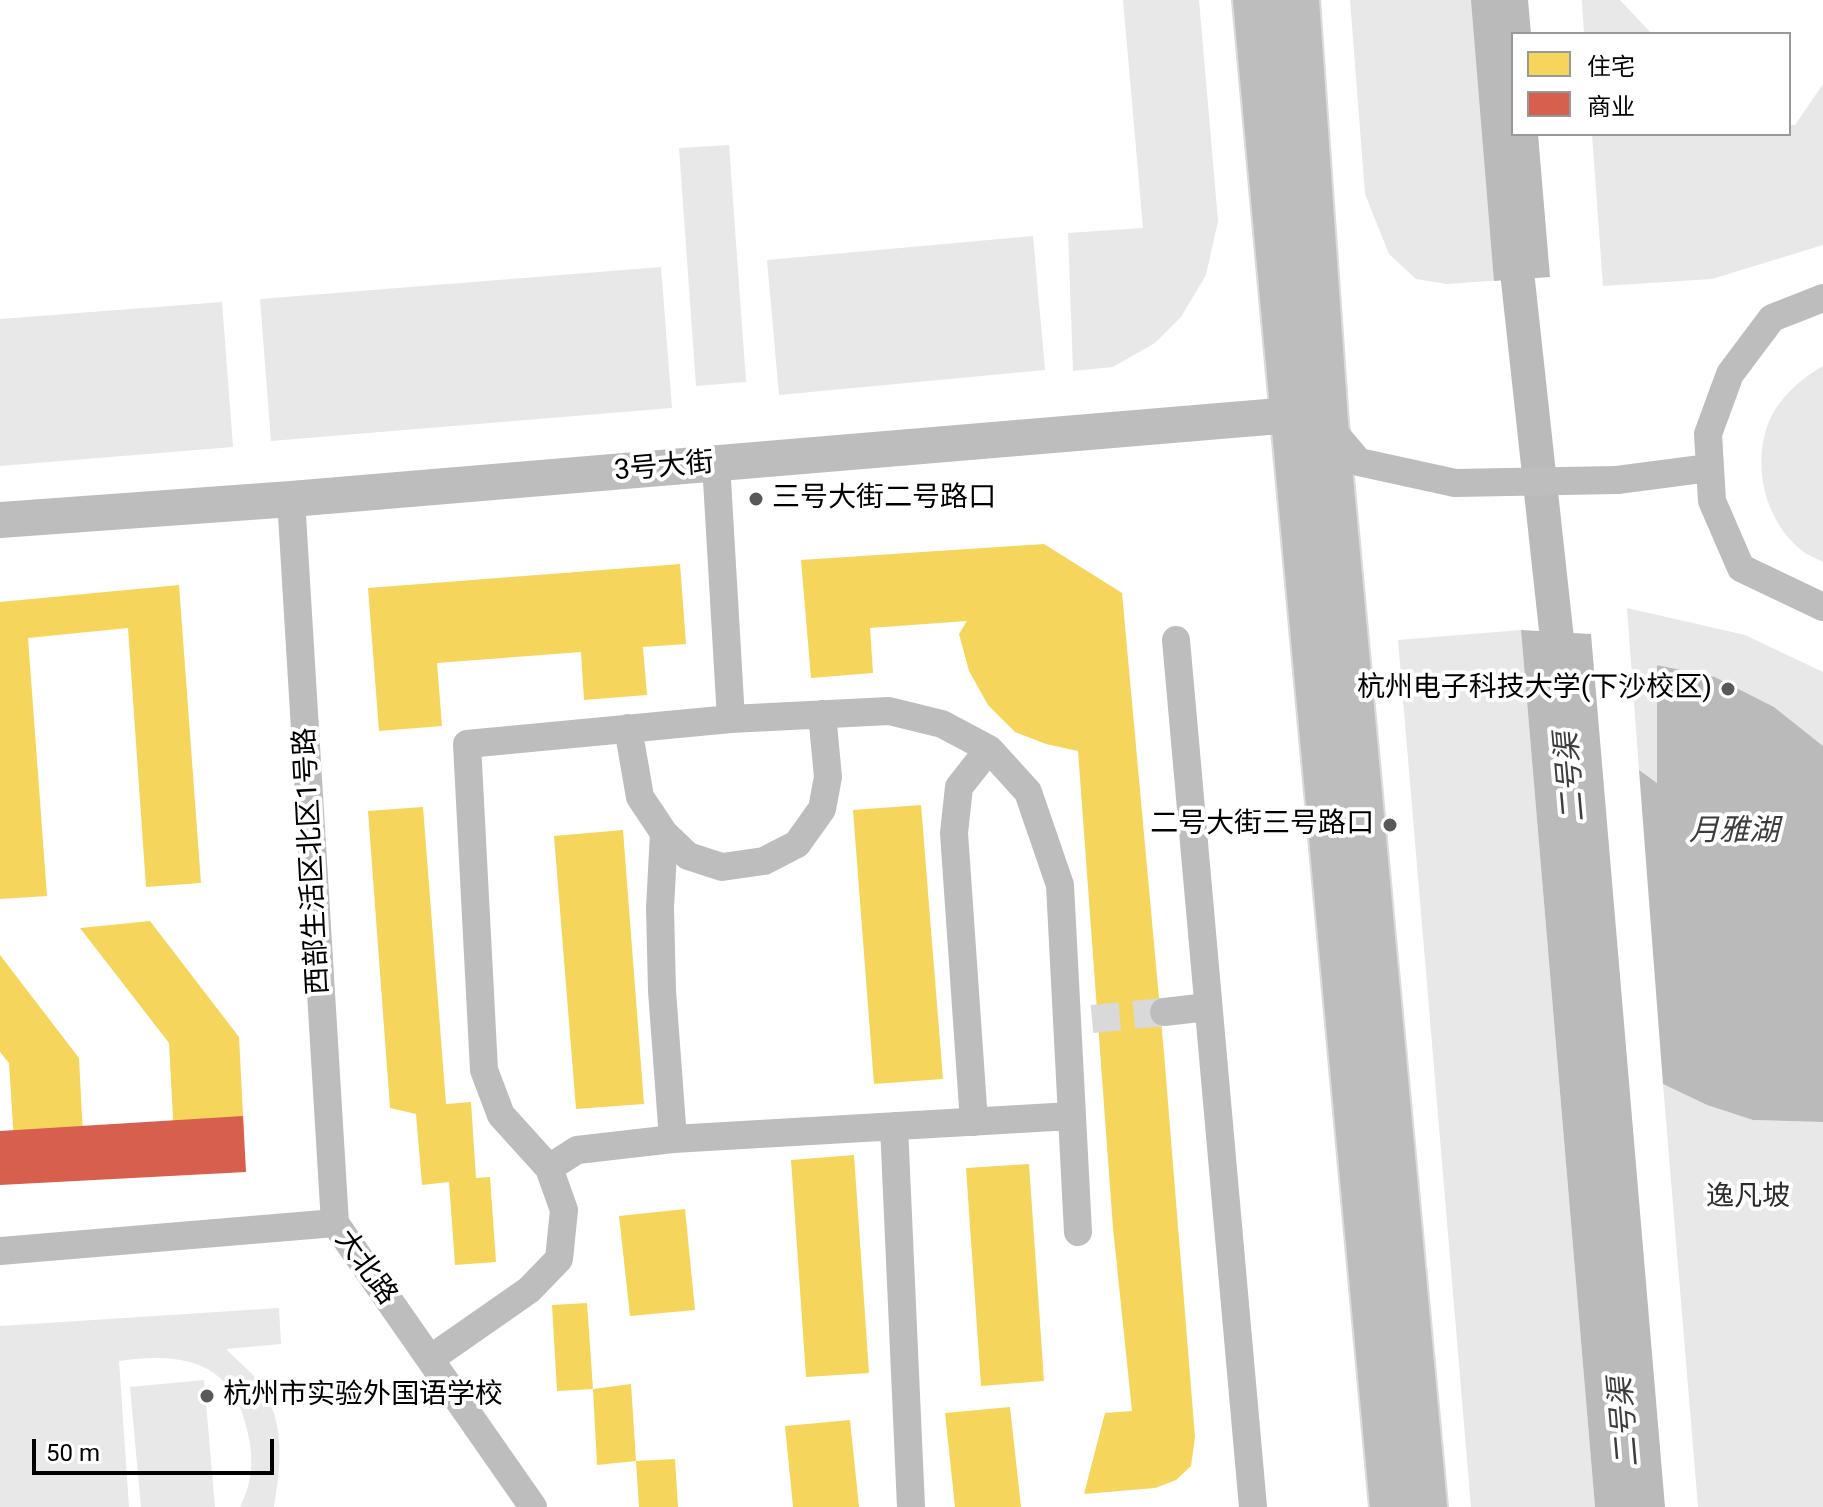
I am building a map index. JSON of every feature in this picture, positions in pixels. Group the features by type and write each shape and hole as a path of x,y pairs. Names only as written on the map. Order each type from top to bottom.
{"main road":[{"path":"1255,0 1309,419 1425,1507"},
{"path":"1297,0 1309,419 1392,1507"}],"street":[{"path":"1823,298 1772,318 1730,374 1708,434 1712,501 1741,568 1823,607"},
{"name":"3号大街","path":"0,520 1309,419"},
{"path":"1309,419 1359,462 1455,483 1617,480 1709,468"},
{"path":"716,463 731,719"},
{"name":"西部生活区北区1号路","path":"291,499 335,1223"},
{"path":"1176,640 1253,1507"},
{"path":"430,1359 529,1290 559,1259 564,1210 549,1168 501,1115 484,1070 467,744 731,719 889,711 942,724 989,749 1028,792 1060,885 1080,1021 1071,1116 1078,1232"},
{"path":"628,728 640,797 664,833 688,856 722,867 764,861 797,844 822,809 828,777 822,714"},
{"path":"974,1122 954,833 959,787 989,749"},
{"path":"664,833 660,908 662,991 673,1139"},
{"path":"1164,1012 1208,1007"},
{"path":"549,1168 577,1150 673,1139 1071,1116"},
{"path":"894,1126 911,1507"},
{"name":"大北路","path":"0,1251 335,1223 533,1507"}],"green space":[{"path":"1123,0 1199,0 1218,221 1206,275 1181,317 1155,343 1113,367 1073,371 1068,233 1143,228"},
{"path":"1350,0 1491,0 1516,279 1447,284 1416,279 1389,254 1365,194"},
{"path":"1582,0 1620,0 1650,32 1584,32"},
{"path":"1823,84 1823,245 1712,279 1603,286 1592,136 1791,136 1791,125 1795,125"},
{"path":"729,145 746,382 696,386 679,148"},
{"path":"1033,236 1045,370 779,395 767,260"},
{"path":"661,267 672,408 271,441 260,299"},
{"path":"222,302 233,447 0,466 0,319"},
{"path":"1823,366 1823,562 1801,550 1778,523 1764,489 1762,453 1770,419 1780,403 1800,382"},
{"path":"1627,608 1745,635 1823,672 1823,746 1774,707 1715,677 1657,665 1658,784 1639,770"},
{"path":"1521,630 1595,1507 1471,1507 1398,640"},
{"name":"逸凡坡","path":"1663,1084 1707,1105 1753,1120 1823,1122 1823,1507 1698,1507"},
{"path":"279,1308 281,1344 226,1349 264,1390 276,1422 280,1455 274,1507 240,1507 250,1478 251,1450 240,1407 230,1388 217,1375 201,1366 163,1358 119,1361 129,1507 0,1507 0,1326"},
{"path":"204,1380 215,1507 141,1507 130,1387"}],"water":[{"path":"1471,0 1528,0 1531,32 1511,32 1511,136 1538,136 1550,277 1494,281"},
{"path":"1521,630 1591,634 1665,1507 1595,1507"},
{"name":"月雅湖","path":"1657,665 1715,677 1774,707 1823,746 1823,1122 1753,1120 1707,1105 1663,1084 1639,770 1657,783"}],"building: 住宅":[{"path":"1044,544 1122,593 1195,1437 1191,1466 1176,1480 1155,1488 1084,1494 1105,1413 1132,1411 1113,1228 1078,751 1046,744 1015,732 988,705 969,671 959,634 967,621 870,628 873,673 811,678 801,560"},
{"path":"680,564 686,644 643,647 647,695 584,700 581,652 437,663 442,726 379,731 368,588"},
{"path":"179,585 201,883 146,887 128,628 28,638 47,896 0,899 0,602"},
{"path":"921,805 943,1079 874,1084 853,810"},
{"path":"423,807 446,1104 471,1102 476,1178 490,1177 496,1262 455,1265 449,1182 422,1185 416,1114 390,1108 368,811"},
{"path":"623,830 644,1104 576,1109 554,836"},
{"path":"150,921 239,1037 244,1133 174,1137 169,1043 80,928"},
{"path":"0,955 79,1058 84,1154 15,1158 9,1063 0,1052"},
{"path":"854,1155 869,1373 806,1377 791,1160"},
{"path":"1029,1164 1044,1381 981,1386 966,1168"},
{"path":"685,1209 695,1310 630,1316 619,1216"},
{"path":"587,1303 593,1389 557,1391 552,1305"},
{"path":"631,1384 636,1461 597,1465 593,1389"},
{"path":"1010,1407 1021,1507 955,1507 945,1413"},
{"path":"850,1420 859,1507 793,1507 785,1426"},
{"path":"675,1459 678,1507 639,1507 636,1461"}],"building: 商业":[{"path":"243,1116 246,1172 0,1185 0,1131"}],"waterway":[{"name":"二号渠","path":"1513,235 1561,676"}],"tunnel":[{"path":"1092,1019 1164,1012"}],"place":[{"name":"三号大街二号路口","path":"756,499"},
{"name":"杭州电子科技大学(下沙校区)","path":"1728,689"},
{"name":"二号大街三号路口","path":"1390,825"},
{"name":"杭州市实验外国语学校","path":"207,1396"}]}
